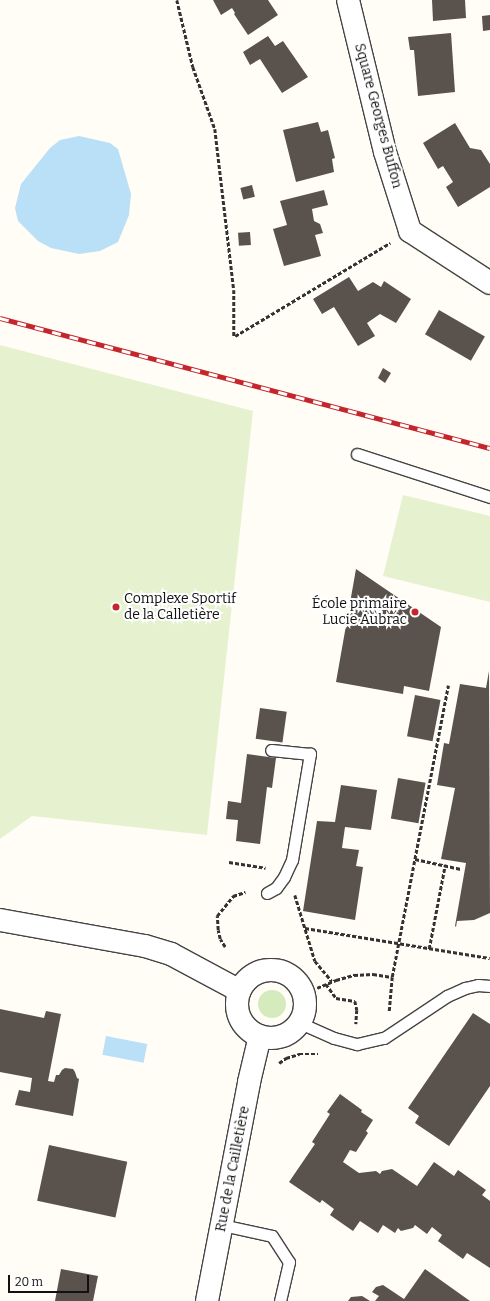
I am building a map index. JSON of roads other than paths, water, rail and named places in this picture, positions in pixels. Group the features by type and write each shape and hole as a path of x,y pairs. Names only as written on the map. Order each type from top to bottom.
{"street":[{"name":"Square Georges Buffon","path":"348,0 385,152 410,231 490,283"},
{"path":"0,920 145,946 171,954 240,990"},
{"path":"276,969 284,972 298,982 304,994 306,1006 300,1023 294,1030 282,1036 268,1038 251,1032 240,1018 237,1009 240,990 244,983 258,972 276,969"},
{"name":"Rue de la Cailletière","path":"207,1301 249,1082 260,1036"}],"lane":[{"path":"357,454 490,497"},
{"path":"267,893 276,888 284,877 292,860 310,754 271,750"},
{"path":"300,1023 334,1038 357,1044 384,1038 447,996 465,988 490,986"},
{"path":"222,1224 272,1236 289,1262 280,1301"}],"water":[{"path":"79,136 110,143 118,149 131,194 129,215 118,242 100,251 79,254 51,248 38,241 18,221 15,208 21,184 50,148 60,140"},
{"path":"106,1036 147,1044 144,1063 102,1055"}],"railway":[{"path":"0,318 490,448"}],"place":[{"name":"Complexe Sportif de la Calletière","path":"116,607"},
{"name":"École primaire Lucie Aubrac","path":"415,612"}]}
